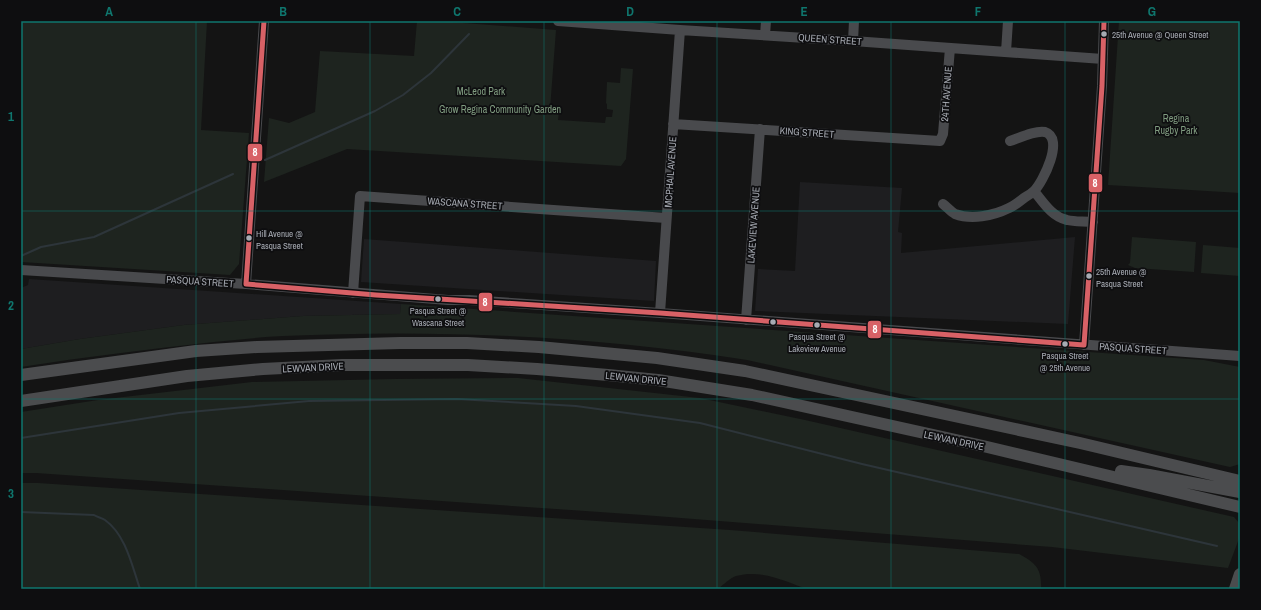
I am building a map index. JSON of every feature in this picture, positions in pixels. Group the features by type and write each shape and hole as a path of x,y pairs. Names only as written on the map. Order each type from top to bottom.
{"main road":[{"path":"21,375 196,350 257,347 460,343 578,350 657,358 746,371 1080,443 1240,481"},
{"name":"LEWVAN DRIVE","path":"21,401 187,376 263,369 342,365 468,365 536,369 658,380 752,395 1039,459 1240,507"},
{"path":"1039,459 1149,475 1240,492"},
{"path":"1235,589 1240,574"}],"street":[{"path":"246,284 264,21"},
{"name":"QUEEN STREET","path":"558,21 1103,60"},
{"path":"765,35 766,21"},
{"path":"852,41 854,21"},
{"path":"1006,52 1008,21"},
{"path":"1084,345 1103,60 1104,21"},
{"name":"MCPHAIL AVENUE","path":"660,313 680,30"},
{"name":"24TH AVENUE","path":"940,141 943,134 950,48"},
{"name":"KING STREET","path":"673,124 940,141"},
{"name":"LAKEVIEW AVENUE","path":"746,320 760,129"},
{"path":"943,204 954,213 966,216 984,216 1009,208 1034,191 1047,170 1052,156 1052,138 1046,132 1039,131 1010,141"},
{"path":"1034,191 1045,205 1058,217 1067,220 1093,222"},
{"name":"WASCANA STREET","path":"353,293 360,196 666,218"},
{"name":"PASQUA STREET","path":"21,270 660,313 1240,356"}],"shaded area":[{"path":"800,182 902,188 898,232 902,233 901,253 1075,237 1068,324 755,311 758,269 795,271"},
{"path":"364,239 656,261 654,301 361,282"},
{"path":"29,279 401,304 400,314 303,316 184,325 80,339 21,349 21,288 28,285"}],"green space":[{"path":"21,21 207,21 201,130 249,133 239,264 230,275 21,262"},
{"name":"McLeod Park","path":"417,21 437,21 556,30 550,109 559,110 558,120 605,123 606,117 612,117 613,110 607,109 607,82 620,83 621,68 633,69 626,159 621,166 347,149 264,182 269,118 289,123 315,112 320,51 414,56"},
{"name":"Regina Rugby Park","path":"1119,21 1240,21 1240,193 1108,185"},
{"path":"1132,237 1196,242 1194,272 1135,268 1128,265 1130,263"},
{"path":"1203,245 1240,248 1240,276 1201,273"},
{"path":"401,304 1204,360 1240,367 1240,464 1230,467 747,360 632,345 574,340 516,336 399,333 283,336 165,347 21,367 21,349 80,339 184,325 303,316 400,314"},
{"path":"518,378 700,398 805,420 1234,517 1240,524 1240,536 1228,568 1052,547 643,515 21,473 21,412 98,400 252,382"},
{"path":"21,483 730,530 1019,554 1030,560 1037,567 1040,576 1041,589 807,589 772,577 745,574 736,576 718,589 21,589"}],"waterway":[{"path":"265,160 375,111 403,95 431,73 469,34"},
{"path":"21,256 41,247 94,237 233,174"},
{"path":"21,438 179,413 309,401 457,399 576,406 700,423 862,464 1217,546"},
{"path":"21,512 94,515 105,520 112,526 123,542 140,589"}],"transit line":[{"name":"8","path":"246,284 264,21"},
{"name":"8","path":"1084,345 1102,86 1104,21"},
{"name":"8","path":"246,284 376,295 660,313 1084,345"}],"place":[{"name":"25th Avenue @ Queen Street","path":"1104,34"},
{"name":"Hill Avenue @ Pasqua Street","path":"249,238"},
{"name":"25th Avenue @ Pasqua Street","path":"1089,276"},
{"name":"Pasqua Street @ Wascana Street","path":"438,299"},
{"name":"Pasqua Street @ Lakeview Avenue","path":"817,325"},
{"name":"Pasqua Street @ 25th Avenue","path":"1065,344"}],"park label":[{"name":"Grow Regina Community Garden","path":"500,109"}]}
